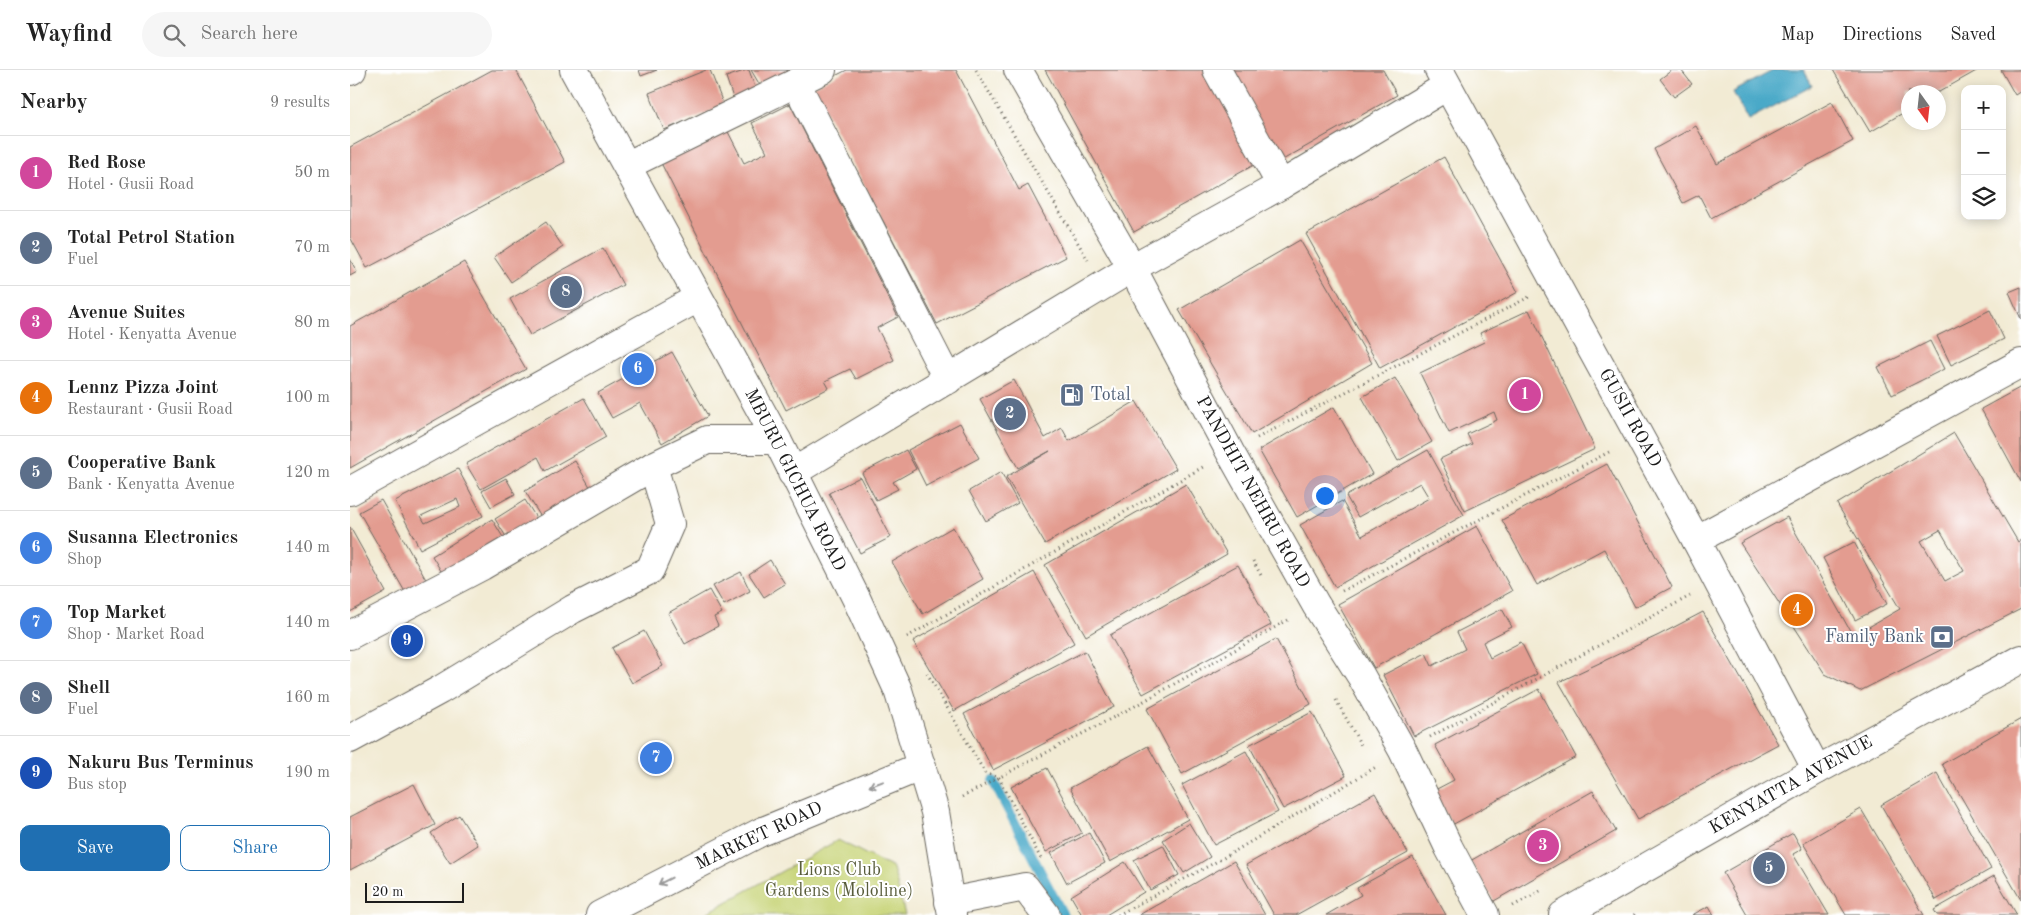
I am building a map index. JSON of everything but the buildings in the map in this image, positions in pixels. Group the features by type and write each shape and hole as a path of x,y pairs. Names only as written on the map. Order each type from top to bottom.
{"street":[{"name":"MBURU GICHUA ROAD","path":"574,70 628,165 776,440 898,690 935,812 951,909"},
{"path":"628,165 822,70"},
{"name":"PANDHIT NEHRU ROAD","path":"1018,70 1132,268 1230,452 1316,605 1361,676 1403,751 1449,848 1485,915"},
{"path":"1217,70 1281,185"},
{"path":"792,473 1132,268 1281,185 1443,78"},
{"name":"GUSII ROAD","path":"1443,78 1640,436 1817,770"},
{"path":"796,83 948,380"},
{"path":"350,491 698,298"},
{"path":"1696,540 2021,363"},
{"path":"350,634 482,566 653,466 707,440 776,440"},
{"path":"350,739 440,690 573,609 650,570 670,524 653,466"},
{"name":"KENYATTA AVENUE","path":"1564,915 1817,770 2021,659"},
{"name":"MARKET ROAD","path":"600,915 762,832 922,766"},
{"path":"951,909 1025,887 1046,915"}],"path":[{"path":"880,652 1230,452 1556,283"},
{"path":"935,812 1135,706 1316,605 1640,436"},
{"path":"1118,915 1225,857 1403,751 1717,581"},
{"path":"903,630 911,644"},
{"path":"923,666 985,773 999,778 1046,869"}],"green space":[{"name":"Lions Club Gardens (Mololine)","path":"838,840 893,868 905,915 703,915"}],"water":[{"path":"1774,70 1804,70 1812,86 1748,120 1733,92"}],"waterway":[{"path":"993,781 1063,915"}],"place":[{"name":"Shell","path":"566,292"},
{"name":"Susanna Electronics","path":"638,369"},
{"name":"Total","path":"1072,395"},
{"name":"Red Rose","path":"1525,395"},
{"name":"Total Petrol Station","path":"1010,414"},
{"name":"Lennz Pizza Joint","path":"1797,610"},
{"name":"Family Bank","path":"1942,637"},
{"name":"Nakuru Bus Terminus","path":"407,641"},
{"name":"Top Market","path":"656,758"},
{"name":"Avenue Suites","path":"1543,846"},
{"name":"Cooperative Bank","path":"1769,868"}]}
